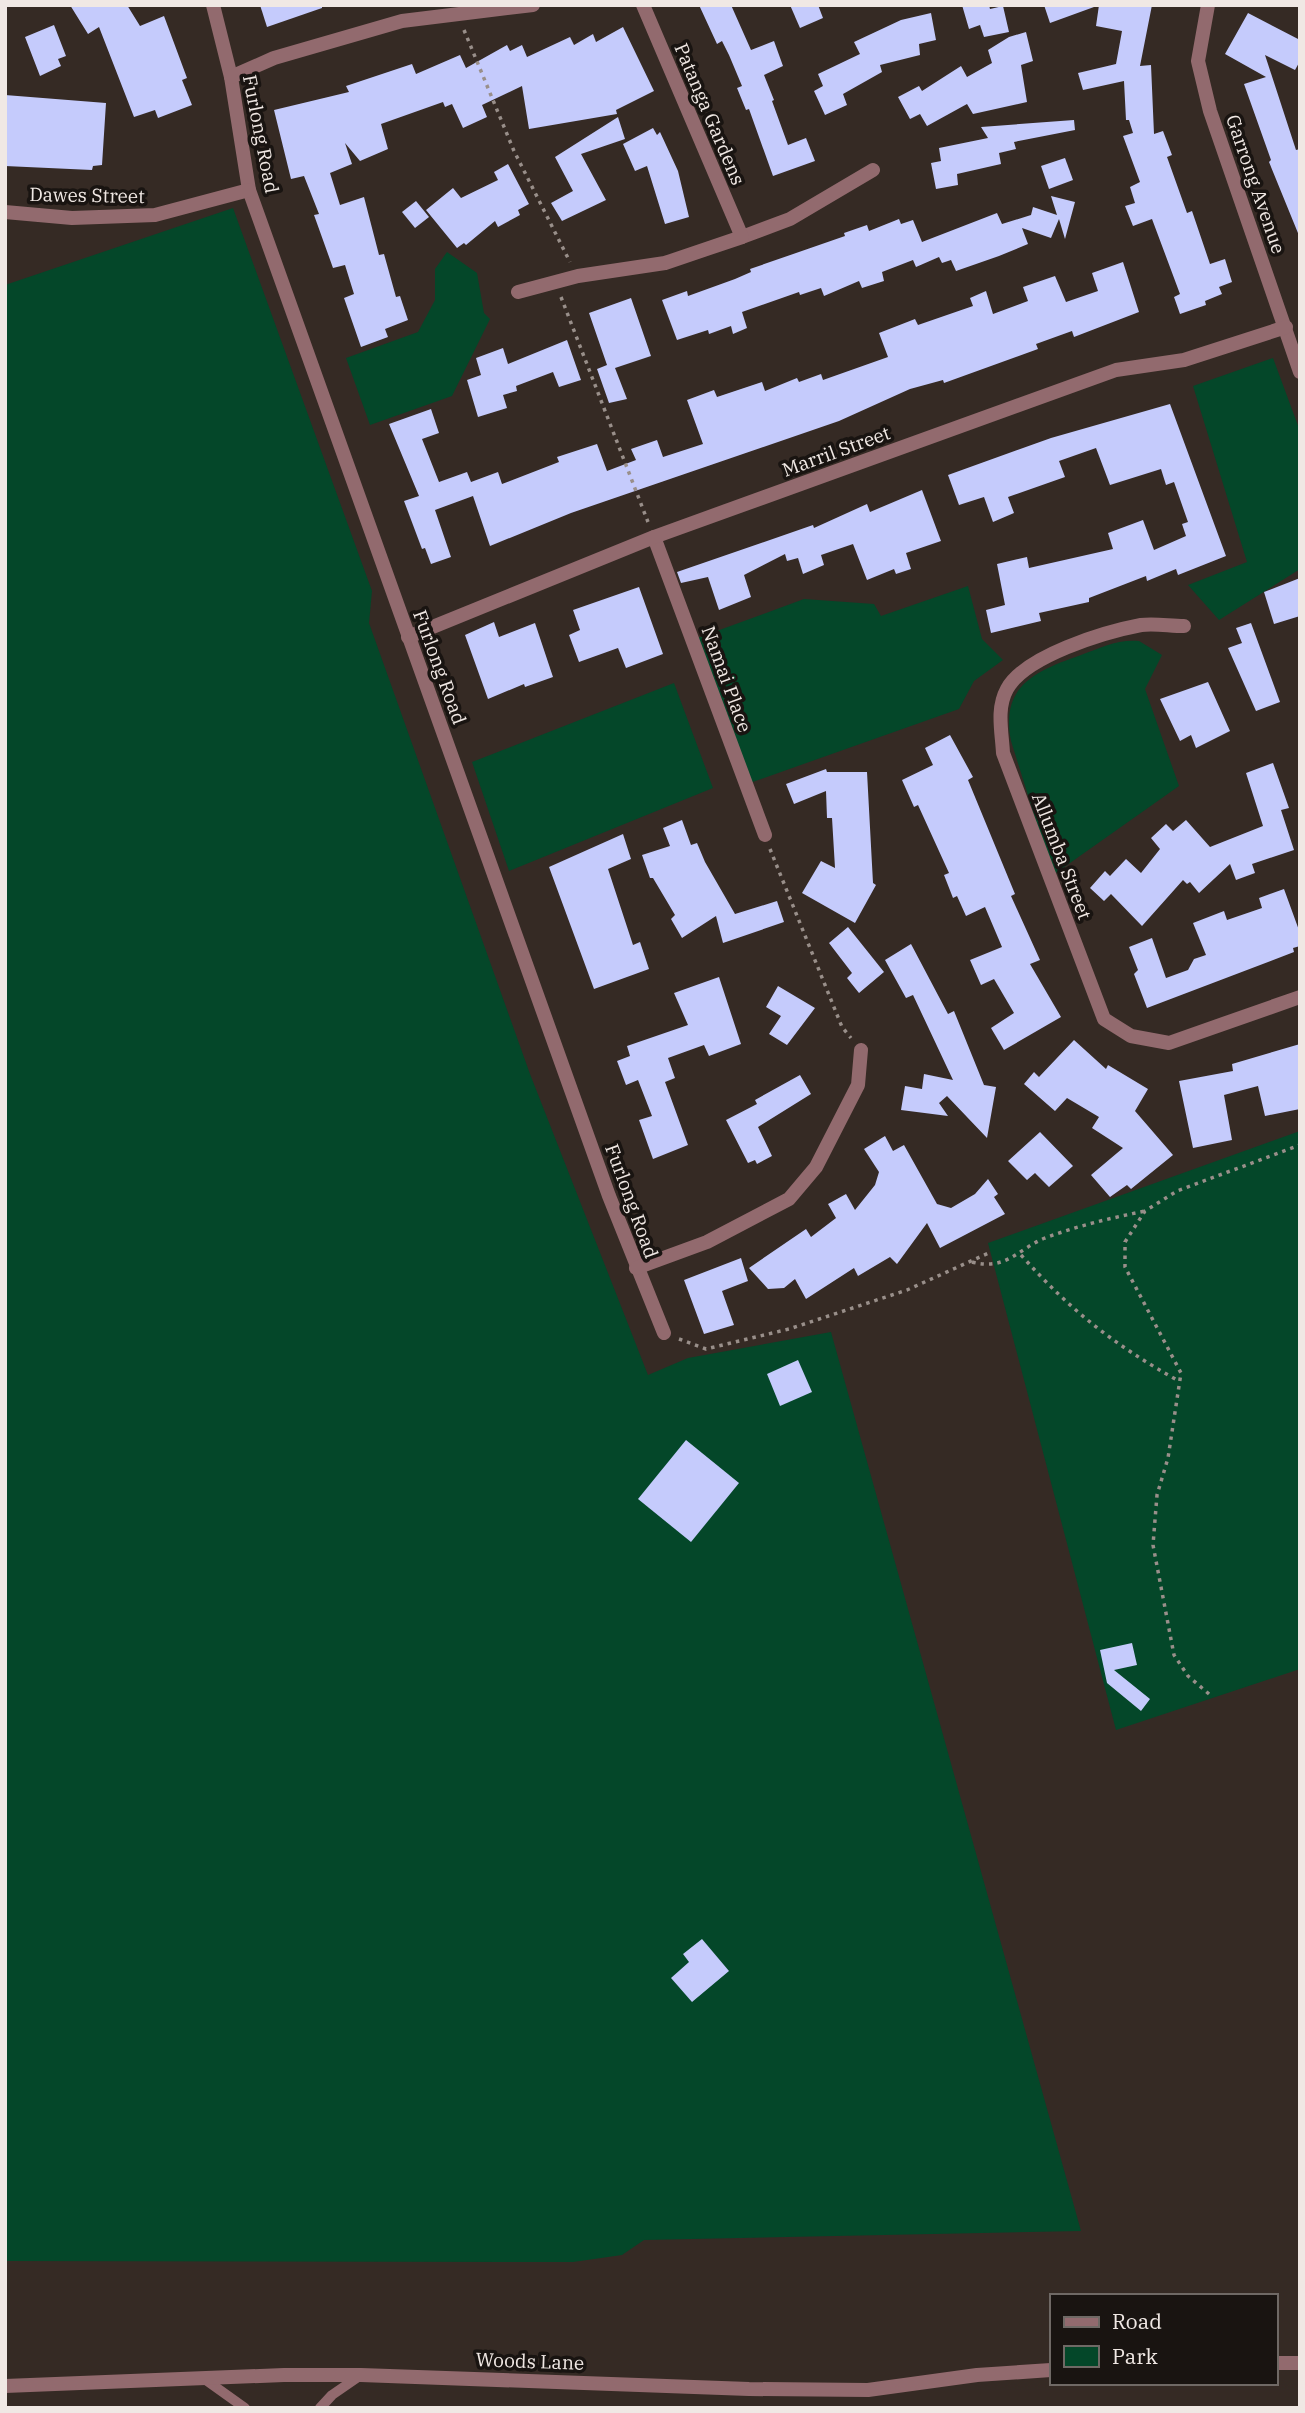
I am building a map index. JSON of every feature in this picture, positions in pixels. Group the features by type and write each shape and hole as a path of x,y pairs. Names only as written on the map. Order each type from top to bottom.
{"street":[{"name":"Furlong Road","path":"213,5 231,76 249,190 636,1268 664,1333"},
{"path":"231,76 274,58 402,21 457,9 533,5"},
{"name":"Patanga Gardens","path":"643,5 742,237"},
{"name":"Garrong Avenue","path":"1208,5 1198,61 1210,111 1300,372"},
{"path":"518,292 578,276 664,263 742,237 790,219 873,170"},
{"name":"Dawes Street","path":"5,212 72,218 155,215 249,190"},
{"name":"Marril Street","path":"408,637 654,537 1116,370 1184,360 1286,327"},
{"name":"Namai Place","path":"654,537 765,835"},
{"name":"Allumba Street","path":"1184,626 1143,625 1085,641 1027,666 1007,689 1000,710 1003,753 1104,1019 1132,1036 1169,1043 1300,997"},
{"path":"636,1268 707,1242 789,1199 816,1167 858,1085 861,1050"},
{"path":"1277,2363 1300,2363"},
{"name":"Woods Lane","path":"5,2386 361,2375 749,2389 868,2390 977,2375 1050,2370"}],"lane":[{"path":"320,2408 332,2395 361,2375"},
{"path":"203,2378 245,2408"}],"path":[{"path":"457,9 514,151 578,276"},
{"path":"555,282 654,537"},
{"path":"765,835 842,1027 861,1050"},
{"path":"970,1261 986,1266 1021,1255 1042,1240 1144,1211 1177,1191 1300,1145"},
{"path":"1144,1211 1125,1242 1125,1266 1181,1373 1168,1458 1157,1495 1153,1545 1174,1655 1188,1676 1209,1694"},
{"path":"664,1333 706,1349 789,1329 881,1298 991,1252"},
{"path":"1021,1255 1054,1291 1114,1343 1180,1382"}],"green space":[{"path":"233,208 372,591 369,623 530,1074 648,1375 688,1358 831,1332 1081,2231 644,2240 622,2255 573,2262 5,2261 5,285"},
{"path":"447,252 477,273 484,313 490,319 452,396 370,425 346,358 418,332 435,300 435,269"},
{"path":"1273,358 1300,431 1300,569 1219,620 1188,585 1247,562 1193,386"},
{"path":"968,586 982,639 1003,660 974,681 959,709 747,784 692,640 804,599 874,604 881,616"},
{"path":"1139,641 1162,655 1145,689 1179,786 1053,875 1011,741 1011,706 1016,693 1036,674 1109,645"},
{"path":"674,683 713,788 509,871 472,762"},
{"path":"1300,1131 1300,1669 1116,1730 988,1243"}],"building":[{"path":"70,5 127,5 140,26 164,16 187,78 182,80 192,105 158,118 155,110 134,117 99,27 88,34"},
{"path":"260,5 322,5 322,8 267,27"},
{"path":"699,5 731,5 751,50 774,41 783,66 764,75 774,100 772,101 788,145 806,138 815,161 773,176 749,109 746,110 737,88 742,86 729,55 722,41 717,44"},
{"path":"790,5 818,5 823,18 800,28"},
{"path":"962,5 989,5 990,9 1003,6 1009,32 984,37 980,25 969,29"},
{"path":"1044,5 1093,5 1094,7 1050,23"},
{"path":"1099,5 1152,5 1140,66 1151,65 1154,134 1163,131 1172,155 1167,157 1187,213 1192,211 1210,264 1225,259 1232,282 1219,287 1222,294 1205,301 1206,305 1180,314 1174,297 1180,294 1152,219 1133,226 1125,206 1135,203 1130,187 1140,182 1123,136 1133,133 1129,120 1126,120 1124,81 1083,90 1078,73 1116,64 1122,31 1096,26"},
{"path":"931,13 936,40 919,44 920,55 880,65 882,72 843,94 847,105 825,115 814,91 823,86 818,74 860,54 854,42 901,20"},
{"path":"1248,13 1300,40 1300,61 1295,70 1265,55 1296,150 1300,149 1300,238 1269,162 1271,160 1244,84 1266,77 1225,54"},
{"path":"54,25 66,56 58,59 61,66 40,76 25,37"},
{"path":"623,27 654,91 616,110 617,114 529,129 522,86 482,105 487,117 463,128 452,104 445,107 443,102 381,124 388,149 360,161 345,143 352,164 330,173 340,205 364,197 379,255 384,254 396,297 400,296 408,320 385,329 388,337 361,347 344,298 354,294 345,265 333,268 314,215 319,214 304,176 291,179 274,110 349,92 346,86 412,64 416,74 460,55 466,68 507,45 510,51 522,45 527,57 570,37 574,45 593,34 596,42"},
{"path":"1026,32 1033,61 1021,65 1027,102 973,114 967,104 927,126 920,114 910,119 898,97 919,86 922,91 961,66 967,77 992,63 988,50 1009,37"},
{"path":"5,95 106,103 102,165 93,166 92,170 5,166"},
{"path":"618,117 625,139 581,154 606,200 562,221 551,203 573,191 555,157"},
{"path":"1074,120 1075,130 1014,142 1016,149 999,153 1001,164 957,174 958,185 936,189 931,163 941,161 939,148 988,138 981,127"},
{"path":"653,128 657,135 660,132 678,171 689,217 665,224 647,166 635,171 623,144"},
{"path":"1065,158 1073,180 1049,189 1041,166"},
{"path":"508,164 529,204 518,210 520,215 498,227 495,221 466,245 464,243 457,248 426,210 453,188 461,198 498,180 494,172"},
{"path":"1051,196 1075,202 1065,239 1059,219 1051,238 1022,228 1028,244 999,256 956,271 951,260 942,263 939,257 916,267 913,260 882,272 884,281 862,288 859,281 824,296 821,288 800,295 799,292 742,312 747,328 733,334 731,326 709,334 708,330 677,340 662,300 687,291 688,296 735,279 751,272 750,269 845,236 844,233 867,225 869,231 899,219 901,224 913,220 922,242 997,213 1002,224 1031,215 1033,207 1057,215"},
{"path":"416,201 429,217 415,228 402,212"},
{"path":"1123,262 1139,312 1074,337 1072,331 1036,344 1038,349 944,383 943,380 910,389 839,421 571,513 490,546 473,496 435,510 451,557 431,564 425,548 422,549 404,501 419,496 389,424 431,409 439,433 422,439 439,482 467,472 471,482 498,472 502,484 559,462 557,457 597,444 607,471 636,460 631,449 657,440 663,457 703,444 687,400 714,390 717,397 762,382 765,391 797,378 799,382 821,374 823,380 888,357 879,333 915,319 918,325 973,306 970,298 986,291 993,314 1028,301 1023,287 1055,276 1066,302 1098,291 1092,273"},
{"path":"631,298 651,356 615,368 627,399 609,403 597,369 607,365 589,313"},
{"path":"567,340 581,380 559,387 553,372 516,386 517,391 503,395 507,408 478,417 467,380 481,375 476,358 503,348 508,364"},
{"path":"1170,404 1226,556 1178,575 1176,569 1147,581 1146,576 1089,598 1089,602 1039,613 1041,621 991,633 986,610 1005,605 997,564 1027,557 1029,568 1113,549 1108,533 1143,520 1154,550 1186,536 1182,524 1188,522 1174,482 1166,485 1161,469 1110,485 1096,448 1059,461 1065,477 1008,497 1014,513 993,522 984,497 959,505 948,475 1051,438"},
{"path":"922,490 941,541 906,553 911,569 896,574 894,569 867,580 853,544 821,555 824,565 803,574 798,558 787,561 785,554 744,575 751,597 719,610 708,577 681,583 677,572 813,525 814,528 867,504 870,512"},
{"path":"1300,578 1300,616 1274,624 1264,592"},
{"path":"639,587 663,654 626,668 618,648 579,662 569,635 580,630 573,610"},
{"path":"494,622 499,637 535,623 553,677 525,687 524,684 488,699 465,635"},
{"path":"1251,623 1280,702 1256,711 1228,648 1242,643 1236,628"},
{"path":"1208,682 1230,731 1196,748 1191,735 1180,741 1160,699"},
{"path":"950,735 973,777 968,780 1015,894 1011,896 1040,960 1030,964 1061,1017 1004,1050 991,1028 1014,1013 994,979 981,985 970,960 1002,947 985,907 966,916 957,896 953,898 944,875 949,873 918,805 914,807 902,780 933,765 925,748"},
{"path":"1273,763 1289,808 1281,810 1294,850 1252,864 1255,873 1236,880 1230,864 1199,893 1190,882 1187,884 1183,880 1142,926 1111,894 1104,901 1090,888 1105,871 1110,876 1126,859 1141,873 1160,849 1151,838 1166,824 1173,831 1186,820 1210,847 1263,826 1246,773"},
{"path":"826,769 827,772 867,772 873,883 876,885 855,923 802,893 821,861 835,868 832,818 827,818 826,791 794,804 786,784"},
{"path":"682,820 691,845 697,843 735,914 777,901 784,922 723,943 716,916 682,938 671,919 675,915 653,878 650,878 642,855 670,846 663,828"},
{"path":"623,834 631,859 608,869 633,945 640,942 649,969 594,989 549,867"},
{"path":"1284,889 1300,933 1300,946 1293,948 1294,952 1147,1008 1134,974 1138,970 1129,947 1152,938 1166,978 1188,970 1194,959 1206,955 1193,923 1224,911 1227,920 1262,908 1259,898"},
{"path":"848,927 884,972 859,993 847,978 852,973 829,943"},
{"path":"911,944 948,1014 954,1011 984,1085 996,1087 987,1138 947,1096 939,1103 948,1116 901,1110 905,1086 922,1089 924,1074 953,1080 913,995 906,998 885,960"},
{"path":"719,977 741,1044 709,1056 704,1045 668,1058 675,1078 665,1082 688,1145 653,1159 639,1120 652,1116 638,1080 626,1085 617,1061 630,1056 627,1046 688,1025 674,993"},
{"path":"778,986 815,1008 787,1045 769,1034 781,1016 766,1007"},
{"path":"1074,1040 1106,1069 1108,1065 1148,1089 1135,1111 1173,1155 1131,1189 1127,1185 1110,1197 1091,1175 1123,1148 1092,1128 1099,1117 1067,1098 1055,1111 1024,1084 1034,1072 1039,1077"},
{"path":"1300,1044 1300,1109 1265,1116 1258,1086 1224,1095 1232,1140 1193,1148 1179,1081 1233,1071 1232,1064"},
{"path":"800,1075 811,1094 758,1127 772,1156 757,1164 755,1160 748,1163 726,1120 757,1104 755,1100"},
{"path":"1040,1132 1073,1166 1049,1187 1035,1173 1027,1180 1008,1161"},
{"path":"885,1136 893,1151 904,1145 937,1204 951,1208 975,1194 988,1179 998,1194 994,1197 1005,1214 940,1248 927,1223 897,1264 890,1257 858,1276 854,1268 806,1299 795,1279 784,1288 768,1289 749,1268 806,1229 811,1237 836,1218 828,1204 846,1194 855,1210 875,1185 879,1172 864,1149"},
{"path":"741,1258 748,1281 722,1291 734,1325 704,1334 684,1280"},
{"path":"798,1360 812,1392 780,1406 767,1374"},
{"path":"686,1440 739,1483 691,1542 638,1499"},
{"path":"1132,1643 1137,1665 1114,1670 1150,1699 1141,1711 1107,1683 1100,1650"},
{"path":"702,1939 729,1971 692,2002 671,1978 689,1962 683,1954"}]}
